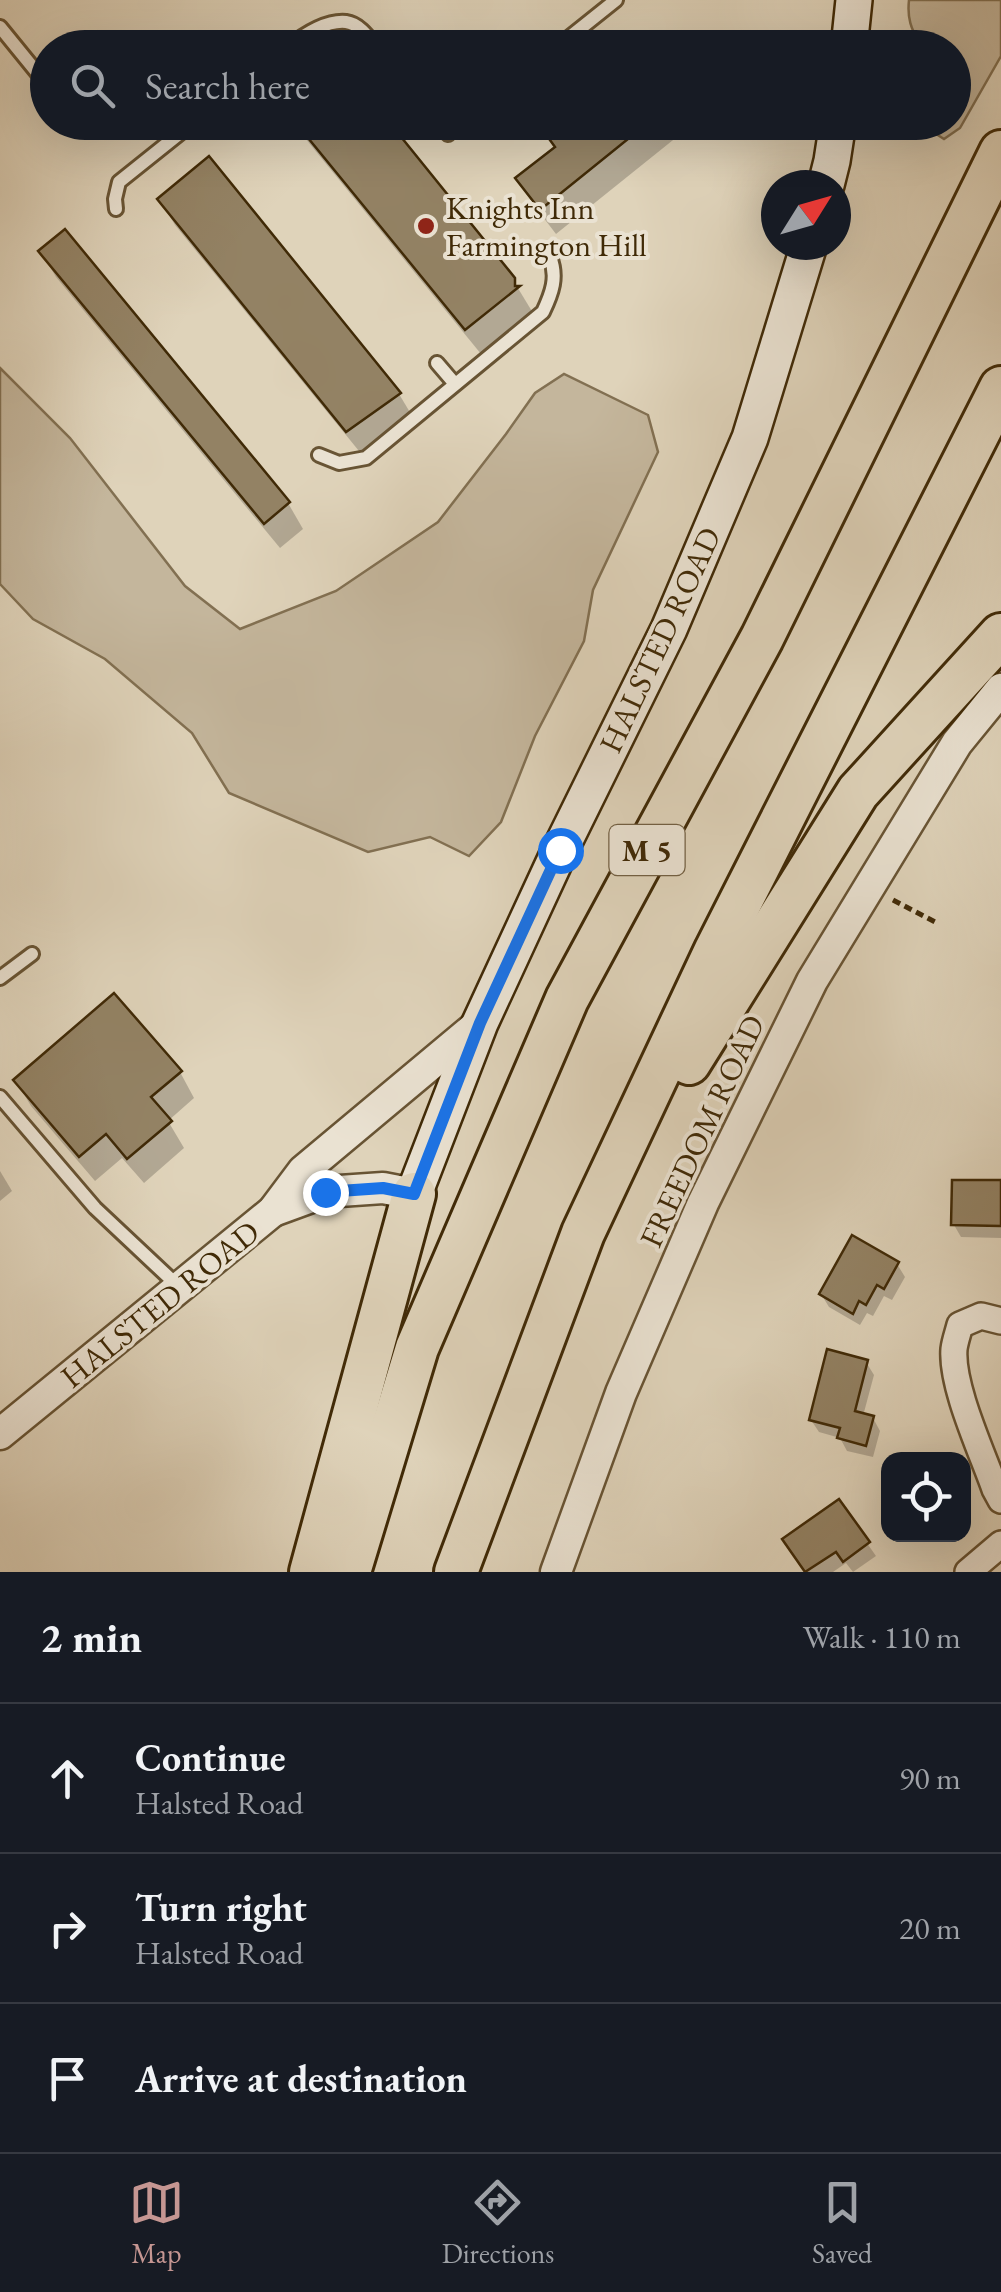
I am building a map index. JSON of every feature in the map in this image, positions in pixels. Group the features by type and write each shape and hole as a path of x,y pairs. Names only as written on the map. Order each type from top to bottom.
{"highway":[{"name":"M 5","path":"349,1572 416,1348 567,999 762,638 1001,152"},
{"path":"456,1572 584,1234 716,950 1001,388"},
{"path":"584,1234 858,792 1001,635"},
{"path":"311,1572 414,1194"}],"main road":[{"path":"851,30 854,0"},
{"path":"830,170 835,140"},
{"name":"HALSTED ROAD","path":"414,1194 480,1023 669,629 743,456 806,260"}],"street":[{"name":"FREEDOM ROAD","path":"556,1572 621,1393 703,1203 812,981 957,742 1001,689"},
{"name":"HALSTED ROAD","path":"0,1434 273,1210 303,1172 480,1023"},
{"name":"HALSTED ROAD","path":"273,1210 325,1192 383,1188 414,1194"},
{"path":"1001,1321 981,1316 960,1326 954,1350 962,1394 1001,1500"},
{"path":"968,1572 1001,1544"}],"lane":[{"path":"578,30 616,0"},
{"path":"316,30 348,22 362,30"},
{"path":"0,27 30,64"},
{"path":"116,209 119,182 172,140"},
{"path":"319,455 340,463 366,458 543,312 553,290 554,267 550,257"},
{"path":"438,364 455,384"},
{"path":"0,978 32,954"},
{"path":"0,1097 95,1208 180,1288"}],"path":[{"path":"869,887 939,924"}],"shaded area":[{"path":"909,0 1001,0 1001,56 971,109 971,30 913,30"},
{"path":"0,368 70,438 185,586 240,629 336,591 438,522 535,393 564,374 648,415 658,452 593,590 584,641 535,736 501,822 469,856 430,837 368,852 229,793 192,733 105,659 33,619 0,584"}],"building":[{"name":"Knights Inn Farmington Hill","path":"310,140 404,140 515,278 515,286 520,286 465,330"},
{"path":"550,140 627,140 540,210 515,178 555,147"},
{"path":"209,156 401,393 346,432 157,199"},
{"path":"65,229 290,502 264,524 38,251"},
{"path":"114,993 182,1071 151,1097 172,1121 127,1159 106,1134 79,1157 13,1080"},
{"path":"952,1180 1001,1180 1001,1226 951,1225"},
{"path":"852,1235 899,1262 884,1289 877,1285 866,1305 859,1301 853,1314 819,1294"},
{"path":"827,1349 868,1360 855,1411 874,1416 866,1446 837,1438 840,1428 809,1420"},
{"path":"839,1499 870,1542 843,1562 836,1552 805,1572 782,1539"}],"place":[{"name":"Knights Inn Farmington Hill","path":"426,226"}],"route":[{"path":"325,1192 383,1188 414,1194 480,1023 560,850"}]}
